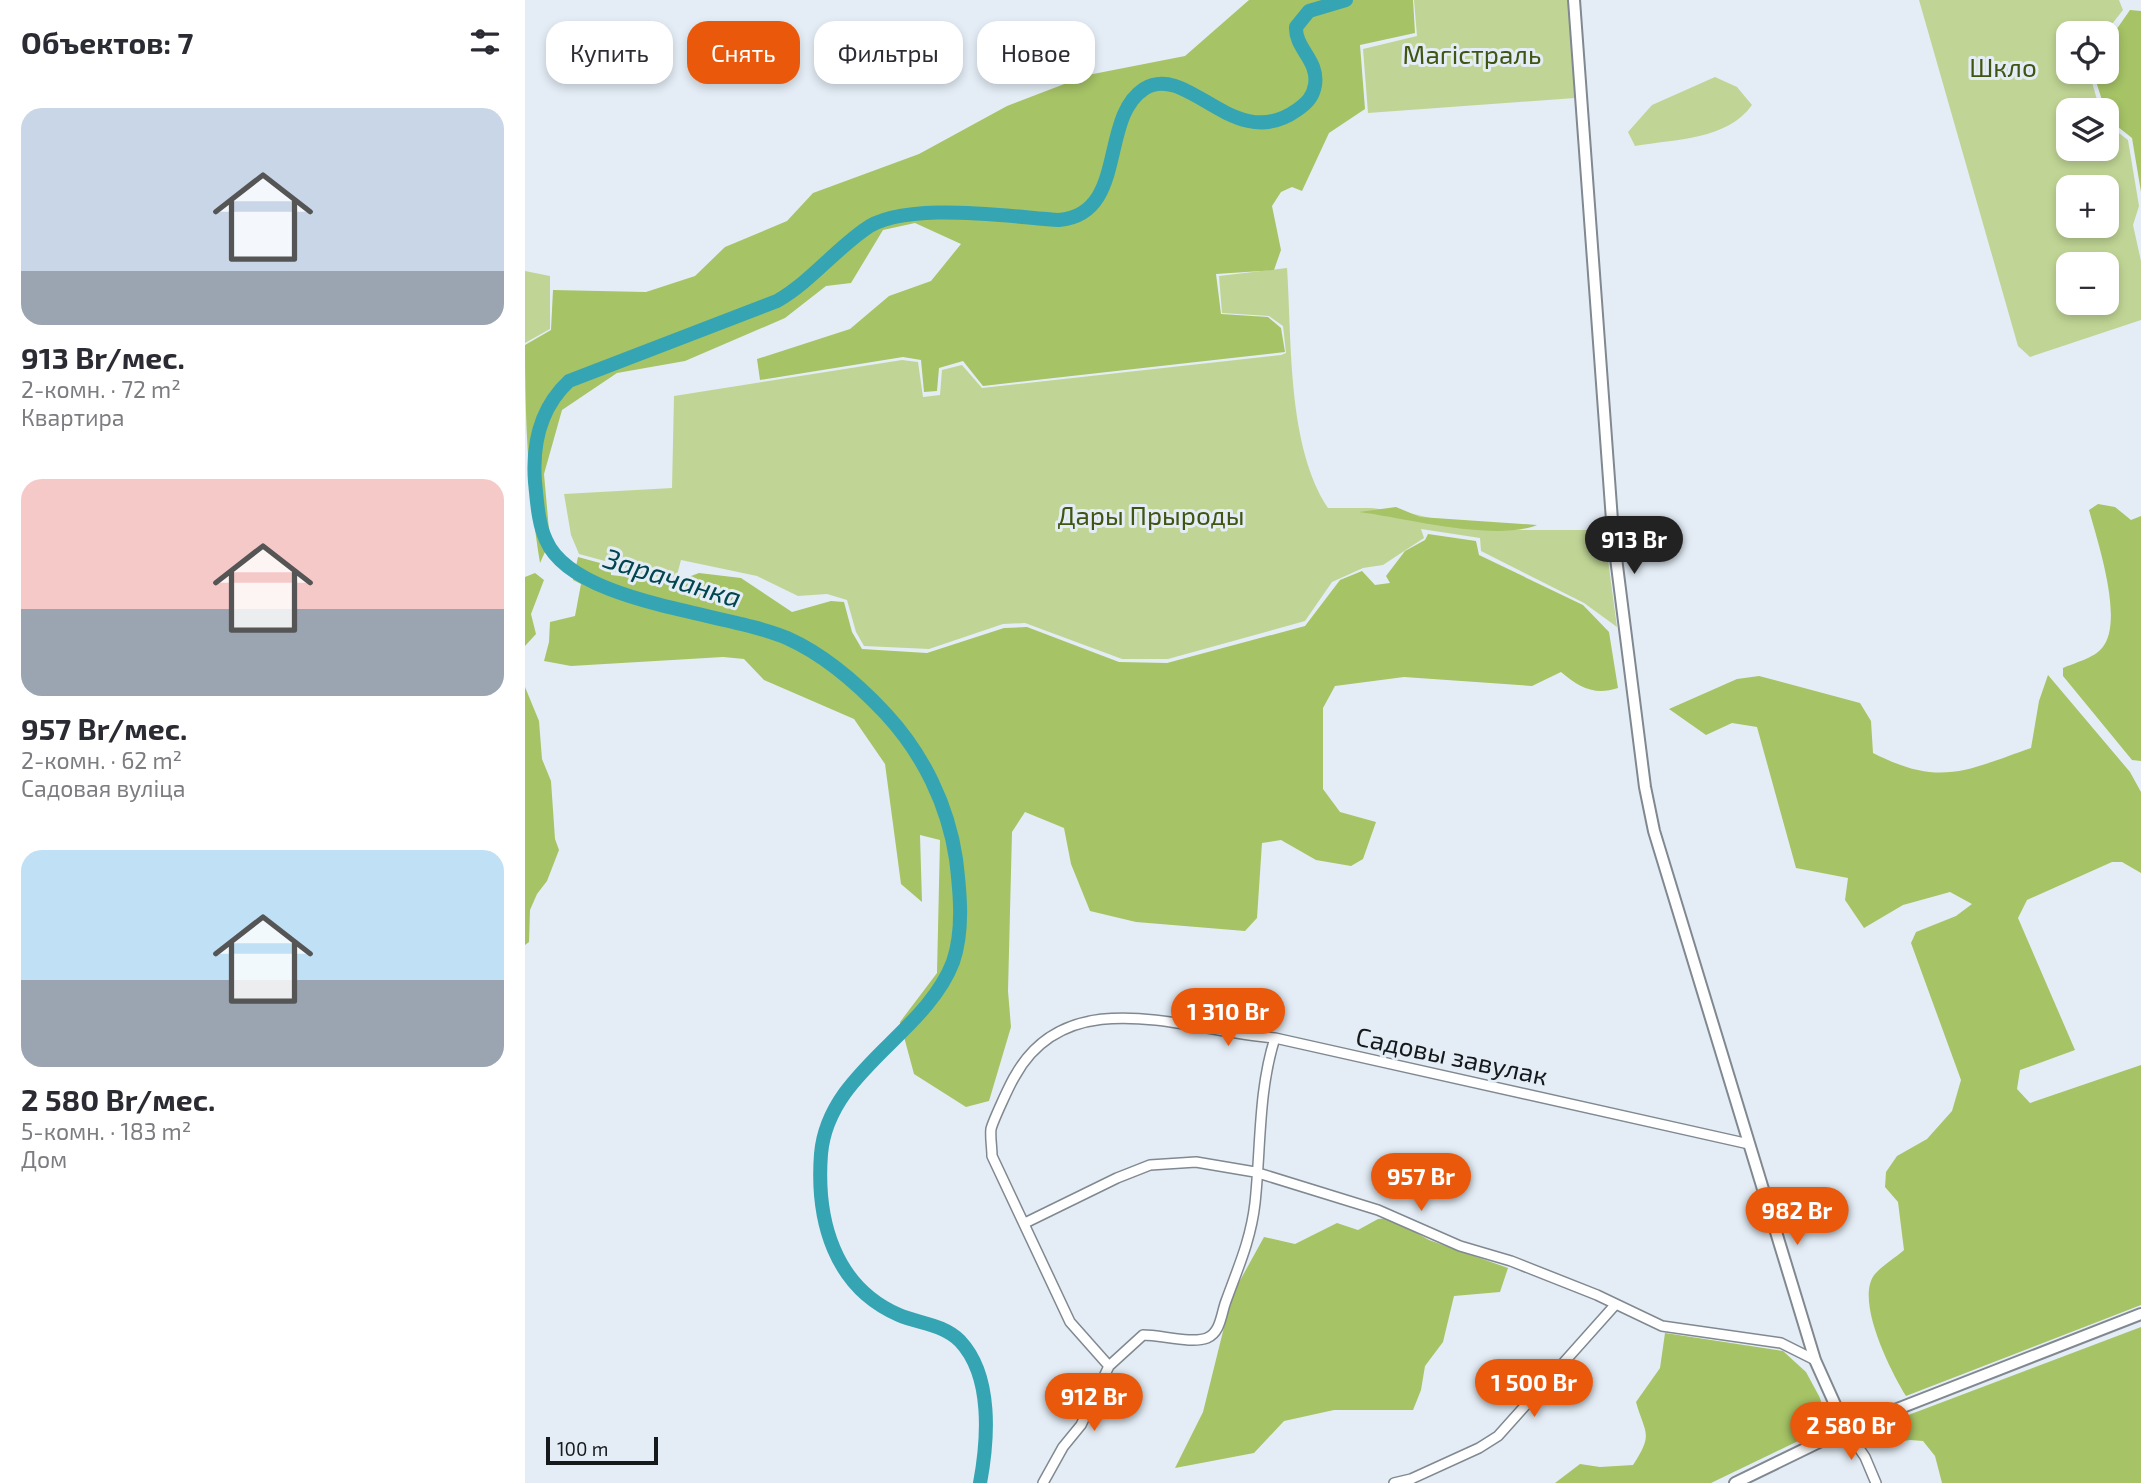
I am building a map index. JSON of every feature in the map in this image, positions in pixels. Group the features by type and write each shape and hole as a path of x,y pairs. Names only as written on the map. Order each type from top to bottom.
{"street":[{"path":"1574,0 1613,534 1645,787 1654,831 1815,1360 1846,1429 1865,1457 1876,1483"},
{"name":"Садовы завулак","path":"1109,1366 1070,1322 992,1156 991,1128 1019,1068 1053,1035 1108,1018 1141,1016 1251,1037 1275,1038 1749,1144"},
{"path":"1044,1483 1063,1447 1081,1425 1109,1366 1143,1335 1168,1335 1192,1341 1209,1338 1219,1326 1247,1247 1255,1202 1255,1172 1268,1060 1275,1038"},
{"path":"1025,1223 1150,1165 1196,1162 1255,1172 1378,1210 1430,1235 1511,1261 1662,1325 1781,1343 1815,1360"},
{"path":"1394,1483 1410,1481 1498,1436 1615,1305"},
{"path":"1735,1483 1846,1429 2141,1314"}],"green space":[{"path":"1249,0 1413,0 1415,33 1360,45 1365,109 1329,133 1302,191 1292,187 1281,192 1272,206 1281,250 1274,270 1216,274 1221,314 1268,317 1281,328 1285,352 983,386 963,361 939,368 937,391 924,392 921,360 903,357 760,380 757,359 850,329 889,296 931,281 961,244 915,223 883,230 851,283 826,286 785,318 685,361 617,373 562,410 544,474 550,541 540,563 528,455 525,345 551,330 553,290 646,292 695,276 725,247 787,221 813,193 919,154 1007,106 1064,84 1095,84 1095,74 1185,56"},
{"name":"Магістраль","path":"1414,0 1570,0 1575,98 1368,113 1363,49 1417,36"},
{"name":"Шкло","path":"1919,0 2119,0 2123,10 2114,21 2056,21 2056,84 2092,84 2097,98 2056,98 2056,161 2119,161 2119,133 2128,140 2139,206 2133,225 2141,261 2141,320 2030,357 2018,346"},
{"path":"2130,10 2141,11 2141,192 2132,138 2119,128 2119,98 2101,98 2097,84 2119,84 2119,26"},
{"path":"1715,77 1737,87 1752,105 1741,117 1715,132 1635,146 1628,132 1652,105"},
{"name":"Дары Прыроды","path":"1287,268 1291,360 1298,424 1315,483 1328,508 1372,508 1409,513 1482,530 1604,530 1617,627 1584,603 1481,551 1480,538 1421,529 1424,538 1383,565 1363,568 1332,582 1305,621 1168,659 1122,659 1025,623 1003,624 929,649 864,646 856,632 847,600 827,594 798,596 757,576 681,560 676,579 614,572 616,564 579,554 571,535 564,494 672,488 674,396 902,360 918,362 923,397 940,395 942,370 962,365 982,388 1281,355 1286,353 1283,326 1269,316 1222,313 1219,276"},
{"path":"525,271 550,276 550,329 525,343"},
{"path":"2098,504 2115,507 2131,520 2141,516 2141,761 2132,760 2063,676 2063,668 2098,652 2108,636 2111,620 2107,580 2089,510"},
{"path":"1396,507 1420,517 1537,525 1519,530 1475,530 1359,512"},
{"path":"1428,534 1476,541 1479,555 1583,605 1609,632 1618,688 1602,691 1587,689 1561,672 1532,686 1404,677 1335,686 1323,708 1323,789 1340,812 1376,822 1363,859 1351,866 1316,860 1281,840 1262,843 1257,918 1245,931 1136,922 1090,911 1071,864 1064,828 1025,812 1012,832 1008,991 1011,1027 989,1101 966,1107 914,1074 900,1022 937,973 940,840 920,835 922,902 901,884 885,764 854,719 764,680 744,659 723,657 571,666 544,661 550,622 575,616 581,584 573,580 578,557 611,566 611,575 675,582 699,573 741,578 792,612 831,601 844,602 852,632 862,649 927,653 1004,628 1027,627 1119,662 1167,663 1305,626 1340,580 1362,571 1375,585 1390,583 1386,576 1405,551 1425,540"},
{"path":"535,573 544,580 531,614 536,634 525,646 525,577"},
{"path":"2048,675 2130,772 2141,792 2141,873 2122,862 2112,862 2027,900 2018,918 2075,1050 2020,1070 2017,1089 2030,1103 2141,1065 2141,1305 1906,1396 1877,1335 1869,1300 1870,1285 1875,1274 1904,1250 1898,1202 1885,1187 1886,1172 1897,1156 1927,1139 1952,1111 1961,1080 1911,943 1916,932 1956,916 1972,904 1950,892 1903,905 1864,928 1845,900 1848,878 1796,868 1757,727 1732,723 1706,735 1669,709 1737,679 1759,676 1860,703 1871,721 1873,753 1917,770 1952,772 1970,769 2031,748 2039,701"},
{"path":"525,687 539,721 542,759 551,781 555,839 559,850 547,881 530,910 529,942 525,945"},
{"path":"1390,1218 1429,1240 1508,1268 1500,1292 1454,1296 1443,1342 1425,1366 1421,1390 1413,1410 1334,1410 1284,1421 1254,1453 1175,1468 1203,1412 1232,1295 1264,1237 1295,1244 1337,1223 1358,1230 1378,1219"},
{"path":"2141,1327 2141,1483 1942,1483 1935,1456 1923,1441 1910,1440 1877,1445 1871,1437 1874,1428"},
{"path":"1665,1333 1783,1351 1806,1372 1819,1396 1825,1411 1821,1430 1711,1483 1555,1483 1580,1464 1600,1467 1633,1465 1646,1439 1636,1402 1660,1368"}],"waterway":[{"name":"Зарачанка","path":"980,1483 985,1448 985,1409 983,1390 971,1355 953,1335 899,1315 877,1303 859,1287 844,1269 826,1227 820,1179 821,1154 828,1125 841,1099 858,1076 922,1011 940,988 953,962 959,937 959,885 952,839 940,800 922,763 899,730 852,681 815,653 787,638 760,629 618,592 586,579 562,562 546,540 538,512 534,468 540,427 551,403 569,381 777,301 800,285 864,230 881,221 904,215 929,213 1059,220 1081,214 1095,201 1104,184 1121,121 1130,103 1144,89 1161,84 1178,87 1233,116 1253,122 1274,121 1297,110 1311,96 1315,76 1314,68 1299,42 1296,27 1309,11 1346,0"}]}
